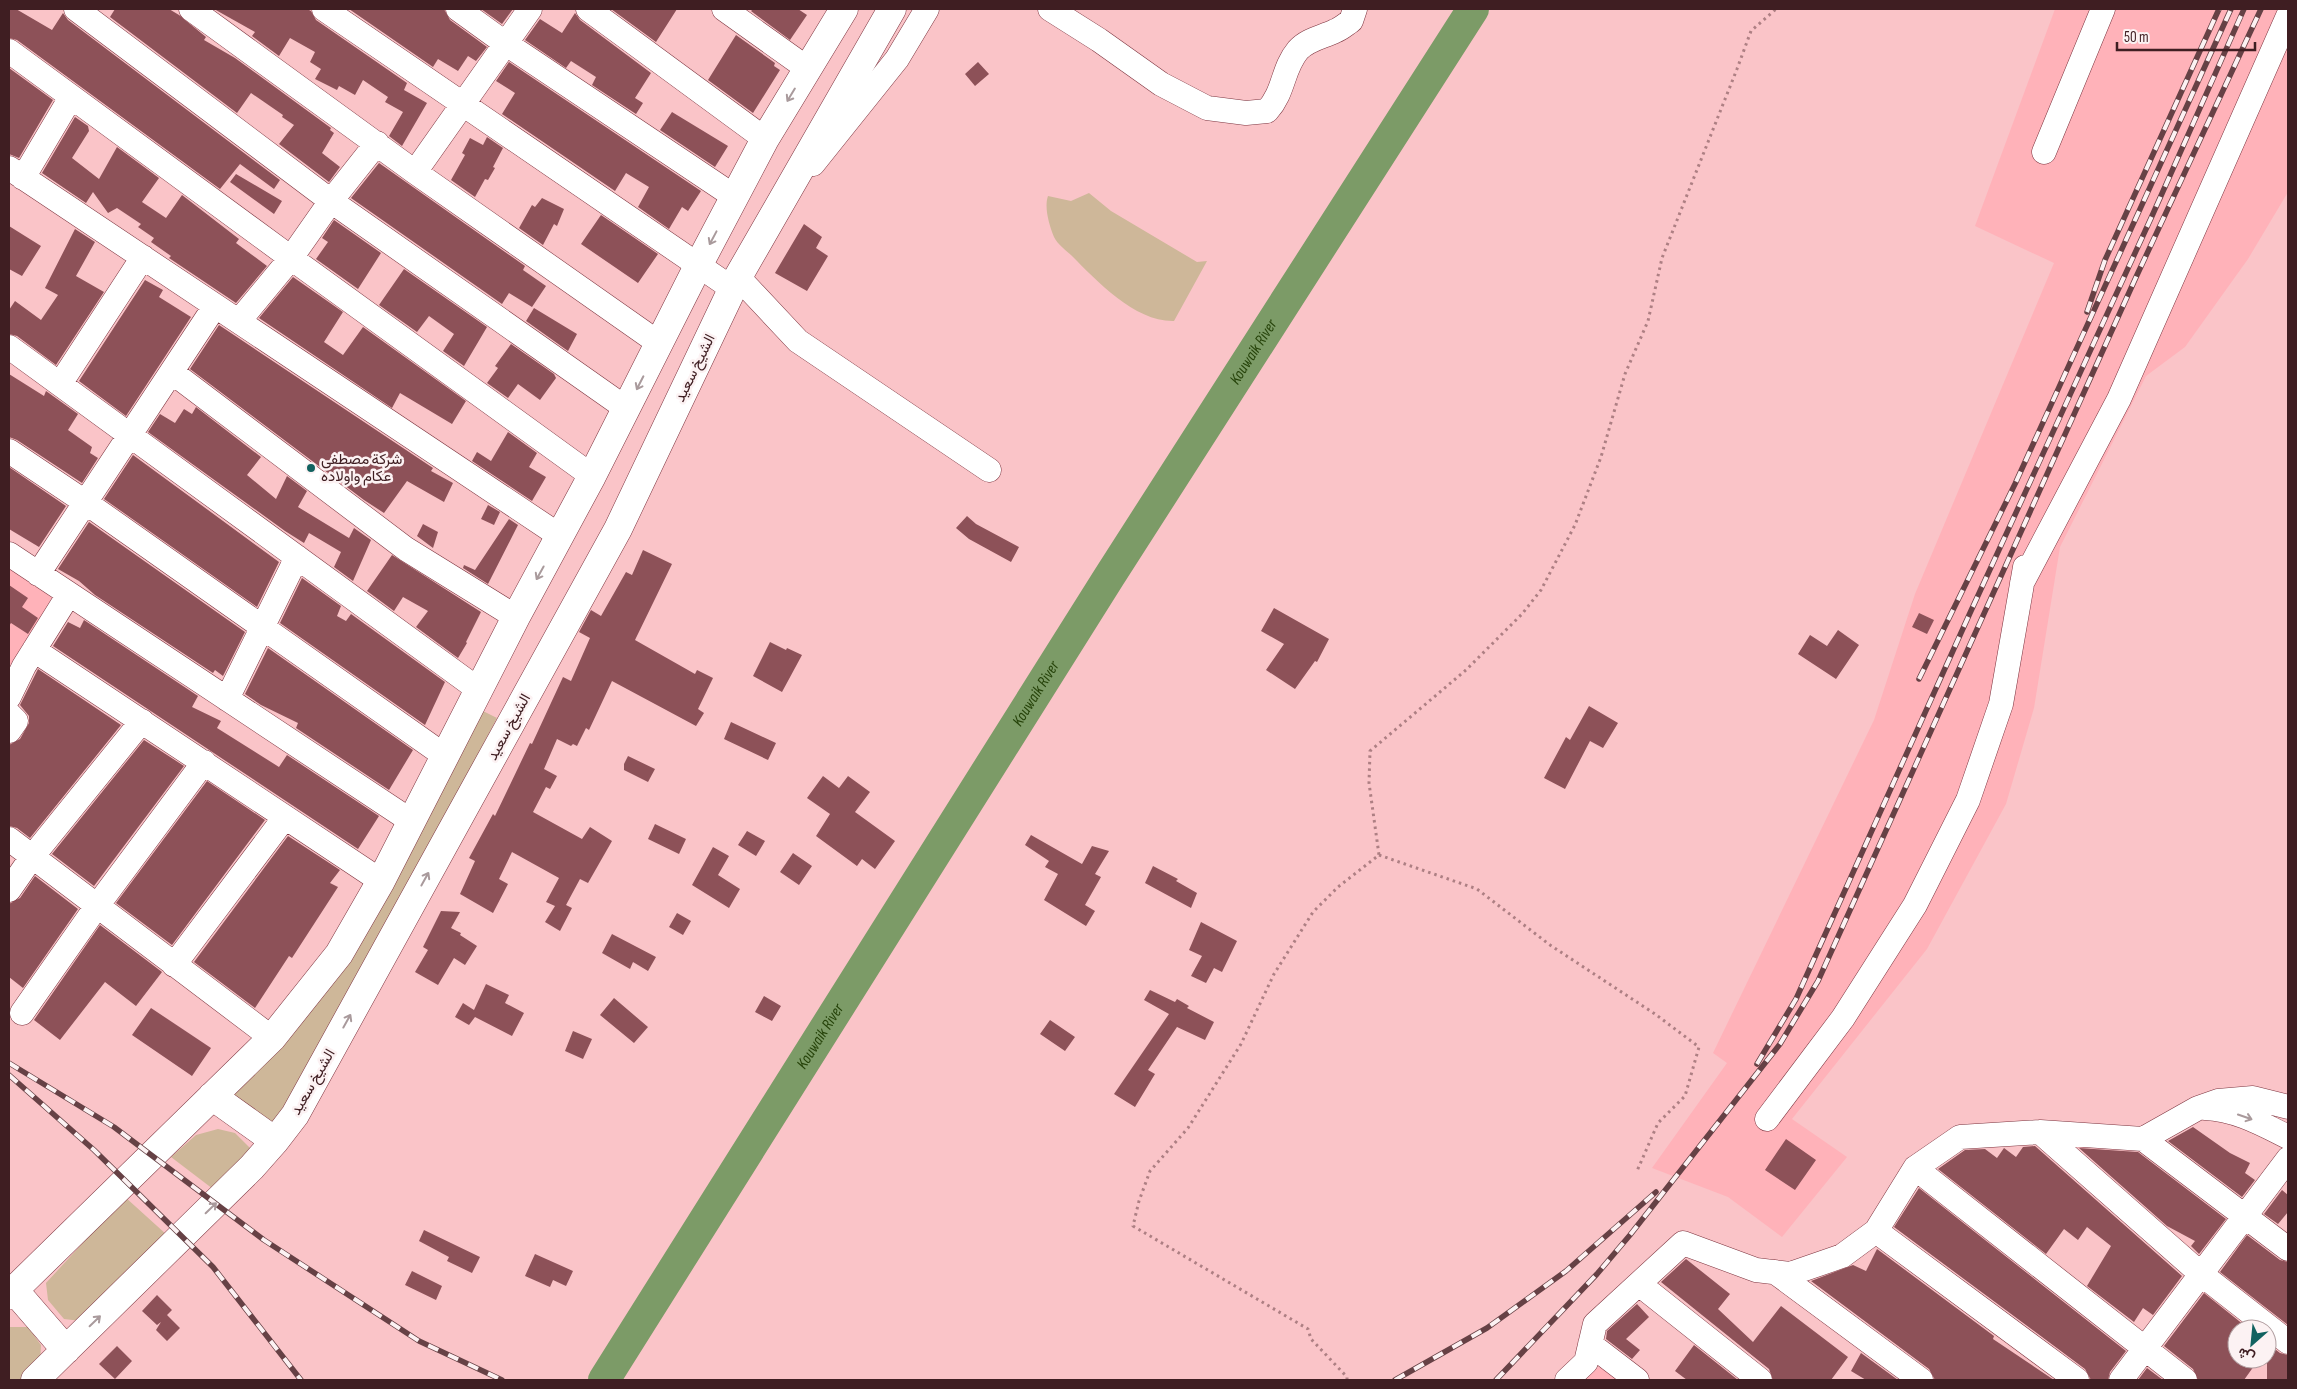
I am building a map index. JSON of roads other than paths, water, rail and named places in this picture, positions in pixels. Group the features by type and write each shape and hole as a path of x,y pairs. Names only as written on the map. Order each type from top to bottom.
{"main road":[{"path":"66,1350 12,1293 272,1038 339,954 381,881 516,618 627,409 698,266 765,138 844,9"},
{"name":"الشيخ سعيد","path":"36,1380 252,1167 275,1142 295,1115 618,529 735,283 892,9"},
{"path":"212,1096 275,1142"}],"street":[{"path":"76,9 331,201 627,409"},
{"path":"191,9 415,172 660,344"},
{"path":"324,9 698,266 735,283 798,340 989,470"},
{"path":"458,9 505,43 735,197"},
{"path":"415,172 530,9"},
{"path":"588,9 765,138"},
{"path":"724,9 808,69"},
{"path":"776,209 897,59 927,9"},
{"path":"1050,9 1099,40 1161,84 1207,108 1246,113 1267,111 1282,90 1286,68 1299,49 1316,38 1336,31 1352,21 1355,9"},
{"path":"2044,152 2103,9"},
{"path":"1767,1119 1843,1018 1910,913 1968,800 2001,704 2024,573 2119,399 2288,16"},
{"path":"9,51 592,476"},
{"path":"71,97 16,173 560,536"},
{"path":"238,321 291,258 331,201 377,143"},
{"path":"60,384 143,257"},
{"path":"38,574 173,373 215,306"},
{"path":"9,347 479,690"},
{"path":"173,373 406,549 516,618"},
{"path":"9,451 85,502 445,756"},
{"path":"9,554 411,821"},
{"path":"228,699 261,626 297,557"},
{"path":"9,697 34,650 69,594"},
{"path":"34,650 381,881"},
{"path":"9,714 16,721 9,731"},
{"path":"9,890 32,857 142,722"},
{"path":"22,1013 97,906 204,762"},
{"path":"174,964 285,817"},
{"path":"9,839 272,1038"},
{"path":"2143,1139 2198,1108 2218,1101 2240,1097 2273,1102 2288,1107"},
{"path":"2198,1108 2224,1110 2250,1118 2288,1136"},
{"path":"2040,1132 2201,1274 2288,1342"},
{"path":"1567,1380 1586,1362 1595,1324 1683,1242 1756,1270 1790,1274 1842,1256 1876,1231 1916,1168 1960,1137 2040,1132 2143,1139 2246,1215 2288,1249"},
{"path":"2121,1380 2288,1160"},
{"path":"1916,1168 2185,1380"},
{"path":"1876,1231 2077,1380"},
{"path":"1775,1272 1921,1380"},
{"path":"1639,1284 1760,1380"},
{"path":"1590,1344 1637,1380"}],"waterway":[{"name":"Kouwaik River","path":"604,1380 1109,577 1473,9"}],"railway":[{"path":"2087,312 2105,260 2219,9"},
{"path":"1919,679 2015,484 2231,9"},
{"path":"1757,1064 1796,999 2152,216 2244,9"},
{"path":"1496,1380 1597,1274 1630,1235 1780,1044 1818,981 2137,275 2261,9"},
{"path":"9,1063 114,1127 264,1240 419,1341 502,1380"},
{"path":"9,1075 94,1150 213,1267 301,1380"},
{"path":"1395,1380 1487,1328 1566,1271 1656,1192"}],"place":[{"name":"شركة مصطفى عكام واولاده","path":"311,468"}]}
